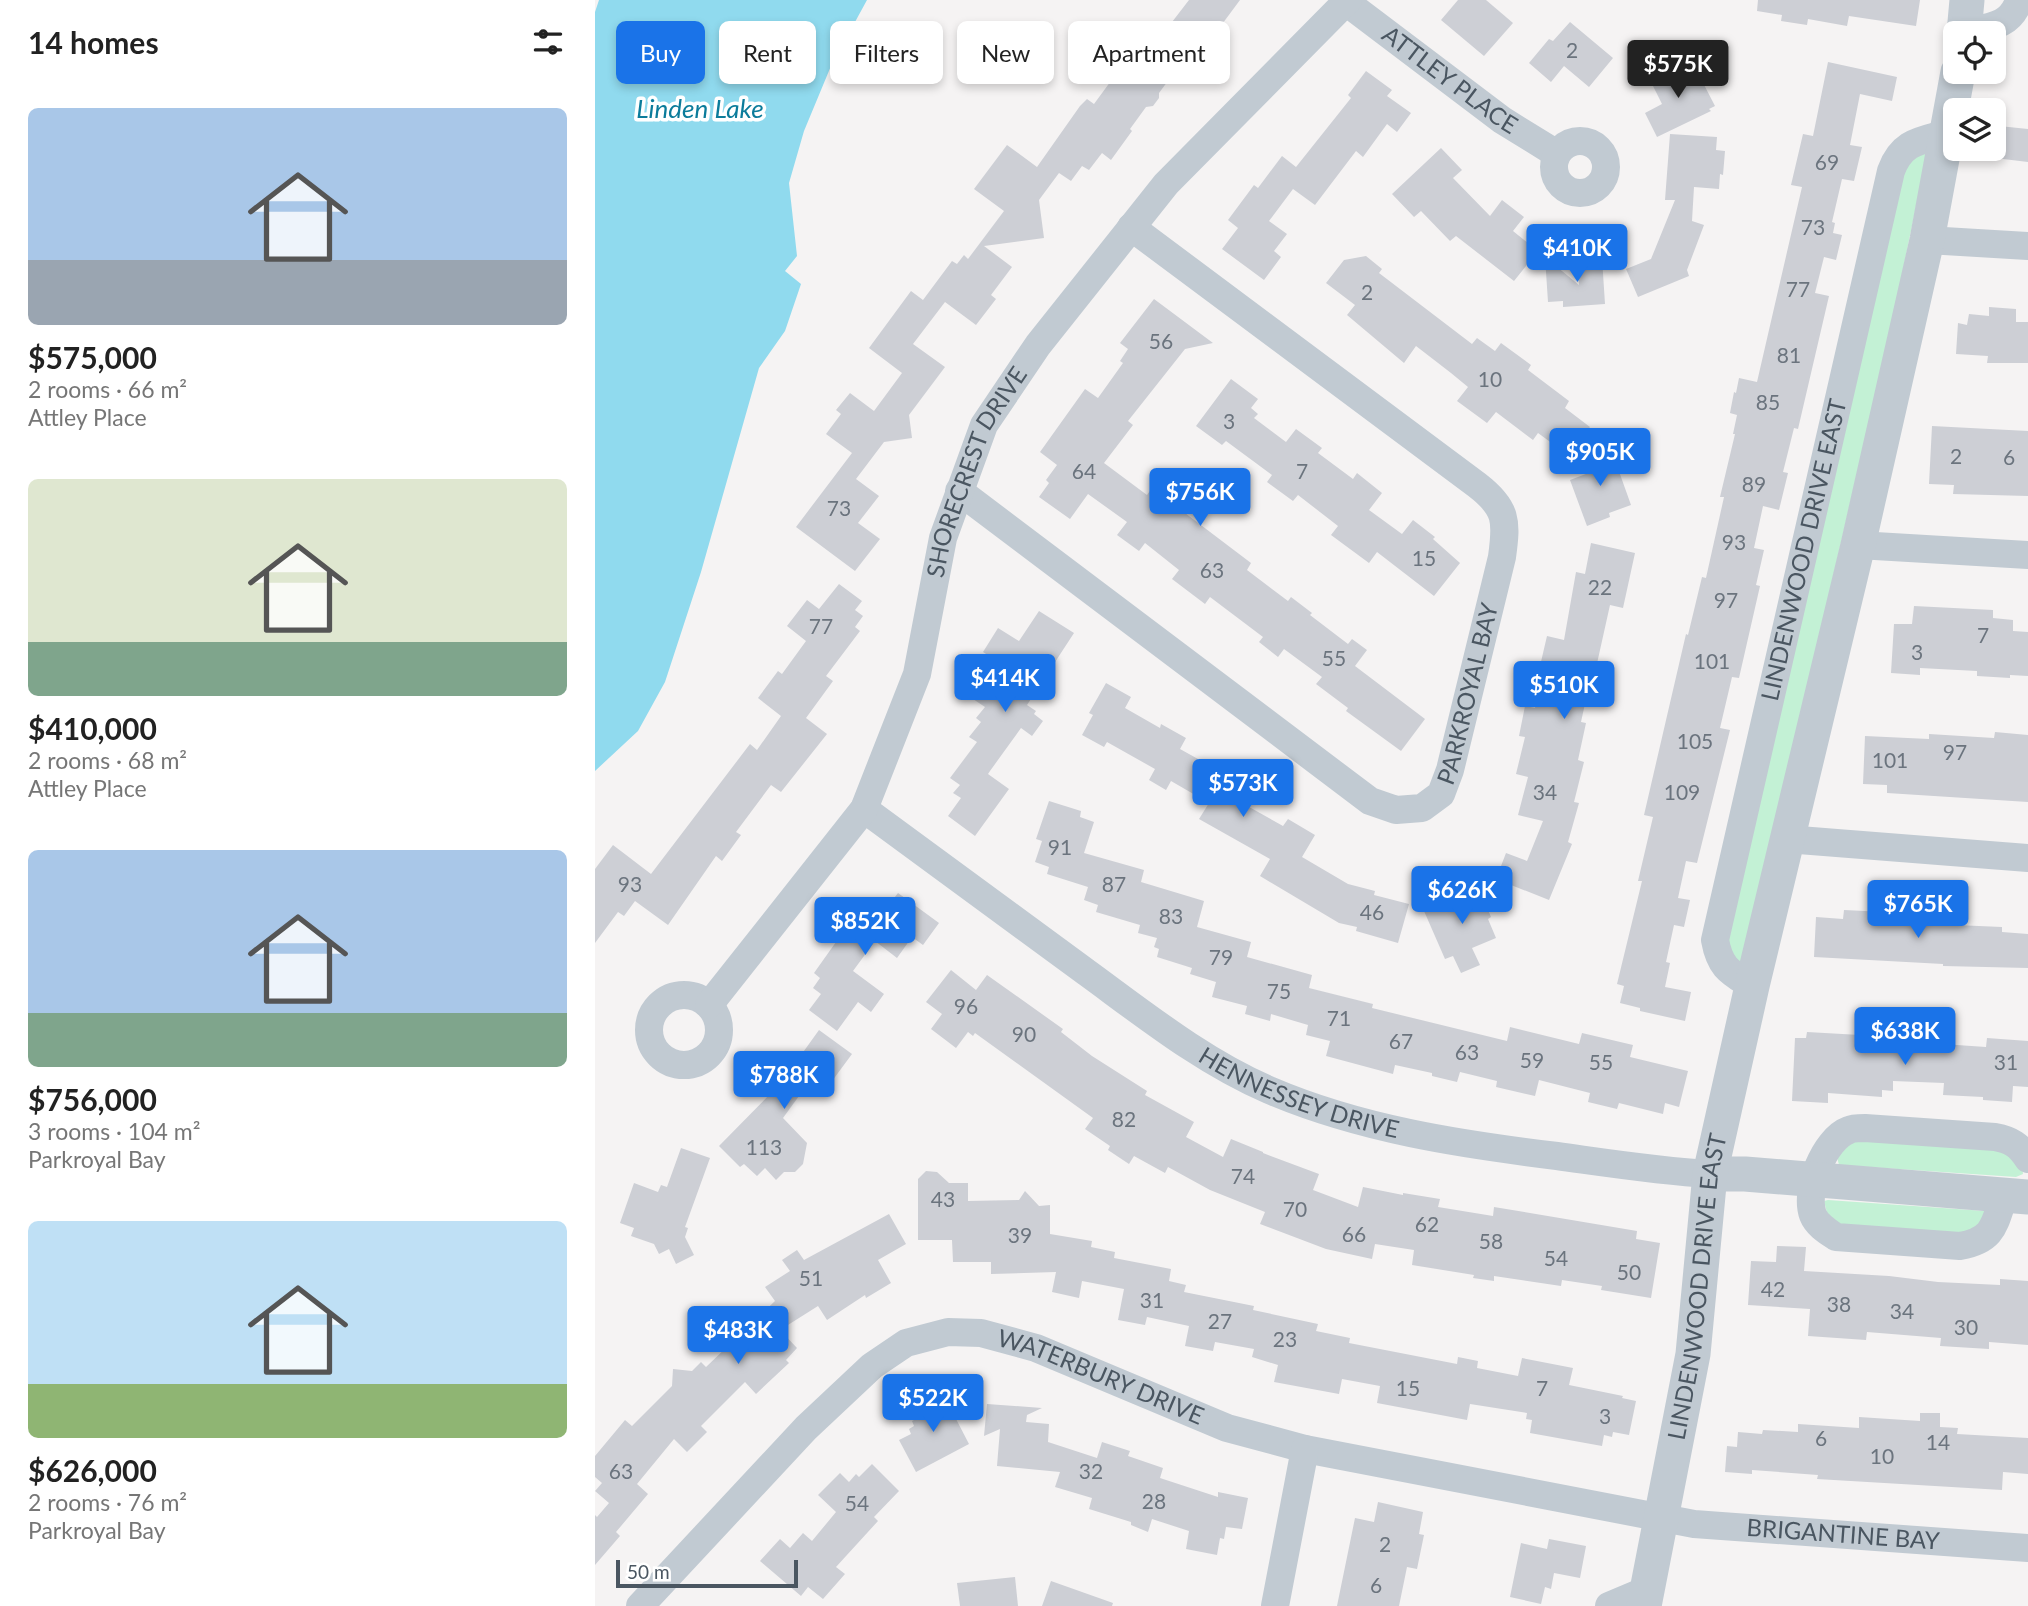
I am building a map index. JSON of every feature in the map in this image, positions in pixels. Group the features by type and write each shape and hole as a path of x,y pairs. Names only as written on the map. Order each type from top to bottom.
{"street":[{"path":"2006,21 2010,19 2019,0"},
{"name":"ATTLEY PLACE","path":"1347,1 1502,120 1557,154"},
{"name":"SHORECREST DRIVE","path":"709,1005 864,809 917,674 943,538 984,425 1038,345 1166,184 1347,1"},
{"name":"LINDENWOOD DRIVE EAST","path":"1752,986 1726,969 1717,955 1715,940 1888,184 1896,156 1913,143 1943,134"},
{"name":"LINDENWOOD DRIVE EAST","path":"1609,1606 1645,1598 1693,1354 1710,1174 1927,240 1943,158"},
{"name":"PARKROYAL BAY","path":"959,491 1370,801 1396,810 1422,808 1441,794 1450,770 1502,557 1506,533 1504,513 1493,497 1131,227"},
{"path":"1927,240 2028,246"},
{"path":"1857,545 2028,555"},
{"name":"HENNESSEY DRIVE","path":"864,809 1195,1052 1267,1089 1315,1108 1362,1123 1433,1138 1677,1172 2016,1196"},
{"path":"1786,839 2028,858"},
{"name":"HENNESSEY DRIVE","path":"2016,1196 1988,1235 1976,1243 1960,1246 1836,1237 1825,1230 1812,1213 1812,1180 1830,1146 1849,1130 1865,1128 2008,1139 2020,1146 2028,1159"},
{"name":"WATERBURY DRIVE","path":"640,1606 806,1428 872,1366 906,1343 948,1332 981,1333 1035,1348 1227,1427 1305,1449 1660,1517"},
{"path":"1275,1606 1305,1449"},
{"name":"BRIGANTINE BAY","path":"1660,1517 1694,1524 2028,1548"}],"green space":[{"path":"1927,153 1892,323 1744,960 1736,963 1724,939 1899,179 1911,155"},
{"path":"1854,1140 2001,1148 2022,1166 2023,1174 2016,1177 1839,1165 1837,1157"},
{"path":"1824,1201 1985,1211 1988,1215 1970,1236 1836,1226 1828,1217"}],"water":[{"name":"Linden Lake","path":"599,0 867,0 856,21 830,21 830,68 804,131 789,183 797,256 785,271 801,284 785,331 759,368 701,572 665,682 638,731 595,771 595,12"}],"building":[{"path":"1189,0 1240,0 1224,21 1173,21"},
{"path":"1458,0 1486,0 1513,23 1484,56 1441,20"},
{"path":"1758,0 1920,0 1916,26 1849,16 1847,26 1808,19 1807,25 1781,21 1782,15 1757,11"},
{"path":"1570,22 1613,58 1589,87 1564,66 1551,82 1529,63 1549,39 1553,41"},
{"path":"1828,62 1897,77 1892,101 1860,94 1850,145 1862,147 1854,181 1842,179 1832,222 1835,223 1833,233 1842,235 1836,260 1824,257 1815,293 1829,296 1798,429 1794,428 1783,472 1788,473 1779,510 1763,506 1754,548 1764,550 1756,585 1760,586 1739,678 1732,677 1720,728 1730,730 1697,863 1686,861 1678,898 1690,900 1684,927 1674,925 1666,962 1670,963 1665,987 1691,992 1685,1021 1640,1011 1640,1008 1620,1003 1624,986 1617,984 1642,881 1638,881 1653,817 1644,815 1686,634 1688,635 1702,577 1706,578 1724,497 1720,497 1737,415 1730,413 1734,392 1736,393 1739,378 1757,382 1802,187 1791,185 1803,134 1813,136"},
{"path":"1670,67 1674,75 1689,67 1695,79 1700,77 1715,106 1709,109 1711,111 1657,137 1645,113 1662,104 1649,78"},
{"path":"1366,71 1392,90 1387,96 1411,113 1397,132 1387,124 1363,157 1356,151 1315,205 1293,189 1269,221 1287,234 1274,251 1281,257 1264,280 1222,249 1238,228 1228,220 1254,185 1258,188 1282,156 1296,167 1351,98 1348,95"},
{"path":"1109,84 1166,84 1159,93 1159,98 1153,106 1146,107 1111,160 1102,153 1089,170 1082,166 1071,181 1059,173 1039,200 1044,238 984,246 1012,267 991,295 996,299 976,325 945,302 913,344 945,367 909,415 912,438 884,442 856,479 879,496 858,523 880,539 855,571 796,527 852,453 826,434 841,414 836,410 850,393 874,411 902,373 869,348 911,291 923,300 952,261 957,264 964,255 968,259 1004,211 974,189 1007,145 1037,167 1080,106 1087,99 1094,104"},
{"path":"2006,127 2028,129 2028,162 2006,159"},
{"path":"1670,134 1717,137 1716,150 1725,151 1723,175 1720,174 1719,189 1694,187 1692,221 1704,225 1687,270 1689,276 1638,297 1626,269 1651,259 1675,200 1665,200"},
{"path":"1441,148 1462,170 1453,178 1490,216 1502,200 1524,217 1513,231 1538,251 1514,281 1456,236 1450,241 1421,211 1414,217 1392,194"},
{"path":"1366,256 1382,269 1379,273 1472,344 1477,338 1495,351 1501,343 1531,365 1528,370 1569,401 1565,408 1590,427 1568,455 1538,433 1533,440 1496,412 1487,423 1457,401 1468,387 1416,346 1404,363 1347,315 1355,305 1326,283 1344,260"},
{"path":"1545,257 1579,285 1577,259 1602,258 1605,304 1563,307 1563,301 1548,302"},
{"path":"1154,299 1213,343 1185,349 1128,421 1133,425 1104,463 1147,495 1152,488 1251,563 1247,570 1288,601 1291,597 1348,644 1352,639 1367,650 1355,666 1425,719 1401,751 1346,711 1348,708 1316,684 1322,677 1284,649 1278,657 1259,642 1263,637 1210,597 1205,604 1172,579 1179,570 1145,543 1139,551 1117,535 1127,522 1088,494 1070,519 1039,497 1049,483 1046,480 1057,465 1040,452 1085,389 1098,398 1123,363 1120,361 1128,349 1120,343"},
{"path":"1989,307 2016,309 2016,322 2028,322 2028,363 1987,363 1988,356 1956,354 1958,323 1967,325 1969,314 1989,316"},
{"path":"1231,379 1258,399 1251,408 1258,414 1254,418 1286,442 1296,429 1322,448 1318,453 1353,479 1357,473 1382,493 1369,510 1402,534 1413,520 1435,537 1433,539 1460,563 1434,596 1377,552 1369,563 1331,535 1338,526 1298,495 1293,501 1267,482 1272,475 1226,441 1222,445 1196,426"},
{"path":"1932,426 2028,431 2028,496 1953,494 1954,485 1929,484"},
{"path":"1611,449 1631,505 1609,513 1610,517 1587,526 1570,480 1591,472 1577,461"},
{"path":"1591,543 1635,553 1623,608 1610,605 1596,668 1593,667 1581,722 1586,723 1578,760 1584,762 1574,802 1579,803 1568,842 1572,844 1549,900 1496,879 1506,853 1527,861 1543,821 1518,815 1528,777 1516,774 1525,737 1519,736 1525,706 1535,708 1544,667 1540,666 1547,636 1564,640 1576,572 1585,574"},
{"path":"839,584 862,601 855,610 863,616 855,627 860,631 826,676 833,681 806,718 827,734 781,792 771,785 736,832 741,835 722,861 716,856 668,925 635,901 624,916 618,912 595,943 595,869 613,845 651,874 750,744 757,750 781,716 758,698 778,671 782,674 806,641 787,626 807,600 819,609"},
{"path":"1914,606 1993,610 1993,618 2013,620 2013,631 2028,632 2028,676 1977,676 1977,671 1920,668 1920,675 1891,673 1894,624 1912,624"},
{"path":"1039,611 1074,633 1027,705 1036,711 1034,714 1043,721 1032,736 1021,728 988,774 1009,789 975,836 948,816 961,798 953,793 960,785 950,778 977,742 969,737 981,722 976,718 985,707 973,699 1000,663 983,652 998,628 1019,641"},
{"path":"1106,683 1131,697 1125,708 1160,728 1161,724 1186,738 1180,749 1225,774 1226,771 1252,785 1242,803 1283,826 1288,819 1315,835 1302,857 1348,884 1375,891 1374,895 1409,904 1398,943 1356,931 1357,927 1339,923 1260,876 1270,859 1199,819 1209,803 1171,781 1166,790 1149,780 1155,769 1107,742 1104,747 1082,735 1093,715 1089,713"},
{"path":"1995,732 2028,735 2028,802 1887,793 1887,785 1863,784 1865,736 1929,739 1929,734 1994,738"},
{"path":"1049,801 1081,811 1080,817 1094,822 1084,853 1144,870 1141,882 1204,901 1197,927 1251,942 1247,957 1312,975 1309,988 1373,1004 1372,1008 1507,1041 1510,1027 1579,1044 1582,1033 1633,1045 1630,1057 1688,1071 1679,1107 1665,1103 1663,1114 1619,1103 1617,1109 1588,1102 1590,1093 1539,1080 1535,1096 1496,1087 1497,1081 1460,1072 1457,1082 1395,1065 1393,1074 1326,1056 1330,1041 1306,1035 1308,1025 1271,1014 1270,1021 1245,1014 1247,1006 1212,997 1216,982 1190,974 1192,968 1157,957 1159,949 1154,947 1157,938 1138,933 1140,925 1096,912 1098,905 1084,900 1088,887 1047,874 1049,867 1035,862 1042,841 1036,839"},
{"path":"1477,884 1491,917 1488,919 1496,938 1472,948 1480,965 1461,973 1453,956 1445,959 1424,911 1452,900 1450,895"},
{"path":"898,893 939,923 923,945 912,937 897,958 875,941 853,971 884,994 871,1012 858,1002 837,1031 809,1010 821,994 813,988 820,978 814,973 863,904 876,913 883,903 888,906"},
{"path":"1906,906 1933,908 1932,924 2002,927 2002,932 2028,934 2028,968 1943,966 1814,957 1816,917 1843,919 1844,910 1906,913"},
{"path":"951,970 976,990 987,975 1063,1029 1061,1032 1092,1056 1147,1091 1145,1095 1194,1122 1186,1137 1223,1157 1231,1139 1319,1174 1313,1190 1358,1207 1363,1187 1440,1199 1438,1207 1493,1216 1494,1207 1637,1231 1636,1239 1660,1243 1651,1298 1562,1280 1561,1286 1494,1276 1494,1281 1473,1278 1474,1275 1412,1265 1414,1250 1375,1244 1372,1259 1326,1249 1260,1224 1265,1212 1210,1190 1168,1167 1165,1173 1134,1156 1129,1164 1108,1150 1110,1146 1085,1129 1093,1118 975,1033 973,1036 968,1032 956,1048 931,1029 942,1014 926,1002"},
{"path":"819,1030 852,1054 821,1096 807,1085 783,1118 807,1143 803,1164 795,1172 784,1172 776,1180 765,1168 757,1176 744,1164 740,1167 719,1146 771,1093 761,1086 780,1061 791,1069"},
{"path":"1807,1032 1913,1038 1913,1042 1986,1047 1987,1038 2028,1041 2028,1087 2013,1086 2012,1102 1943,1095 1944,1083 1893,1081 1893,1091 1882,1090 1882,1097 1828,1093 1828,1103 1792,1101 1795,1038 1806,1038"},
{"path":"681,1148 710,1158 685,1227 688,1228 685,1237 694,1255 676,1264 669,1249 659,1254 654,1244 631,1236 634,1228 620,1223 634,1183 658,1192 661,1185 667,1187"},
{"path":"926,1171 937,1172 949,1183 968,1183 968,1201 1019,1200 1025,1191 1039,1206 1050,1205 1050,1234 1092,1241 1091,1247 1115,1252 1114,1258 1171,1269 1169,1281 1186,1285 1184,1292 1254,1306 1253,1310 1318,1324 1316,1331 1350,1338 1349,1343 1457,1364 1458,1357 1478,1361 1477,1368 1518,1376 1522,1358 1573,1368 1569,1385 1636,1401 1629,1435 1613,1432 1612,1437 1604,1435 1602,1446 1530,1433 1532,1420 1526,1419 1527,1413 1470,1404 1467,1420 1377,1403 1380,1386 1342,1379 1339,1394 1274,1382 1278,1365 1252,1357 1254,1349 1215,1342 1213,1351 1185,1346 1189,1326 1147,1317 1145,1325 1118,1320 1124,1289 1082,1281 1079,1298 1052,1292 1056,1272 991,1274 991,1262 953,1262 952,1240 918,1240 918,1179"},
{"path":"889,1214 906,1244 878,1260 891,1283 866,1298 865,1295 827,1320 818,1306 780,1330 797,1348 786,1360 789,1363 756,1394 745,1382 701,1426 707,1432 687,1452 674,1439 637,1484 648,1494 616,1532 620,1536 595,1565 595,1515 597,1517 609,1503 595,1491 602,1483 595,1477 595,1456 625,1420 632,1426 672,1386 673,1369 692,1371 701,1362 706,1367 775,1301 765,1287 790,1271 782,1260 797,1250 804,1260"},
{"path":"1777,1246 1806,1247 1804,1271 2000,1285 2000,1279 2028,1281 2028,1345 1989,1342 1989,1349 1940,1346 1941,1338 1867,1332 1866,1340 1808,1336 1810,1309 1748,1305 1751,1261 1776,1262"},
{"path":"942,1392 969,1444 916,1472 899,1440 911,1434 909,1429 914,1426 912,1421 922,1416 917,1406"},
{"path":"987,1404 1042,1408 1027,1415 1026,1422 1049,1424 1048,1442 1097,1458 1102,1442 1130,1451 1128,1456 1163,1468 1160,1478 1218,1497 1218,1492 1248,1498 1242,1529 1226,1527 1224,1539 1220,1538 1217,1555 1186,1549 1189,1531 1152,1519 1148,1532 1131,1525 1131,1522 1089,1509 1092,1498 1055,1487 1060,1472 997,1466 1000,1429 984,1436"},
{"path":"1920,1413 1940,1413 1940,1427 1958,1428 1957,1434 2028,1438 2028,1474 2003,1472 2002,1490 1817,1479 1818,1475 1752,1470 1752,1474 1725,1472 1727,1446 1737,1447 1738,1432 1798,1432 1798,1424 1859,1428 1859,1417 1920,1421"},
{"path":"872,1464 899,1491 874,1517 878,1521 836,1567 845,1574 823,1599 808,1587 801,1596 760,1561 780,1539 790,1548 803,1533 812,1541 836,1512 818,1495 840,1473 849,1482 856,1474 859,1477"},
{"path":"1378,1502 1423,1512 1419,1534 1424,1535 1417,1569 1407,1567 1399,1606 1337,1606 1355,1518 1374,1522"},
{"path":"1549,1539 1586,1546 1580,1578 1554,1573 1551,1589 1545,1587 1541,1604 1510,1597 1521,1543 1547,1549"},
{"path":"1015,1577 1018,1606 960,1606 957,1583"},
{"path":"1051,1581 1113,1603 1112,1606 1042,1606"}]}
